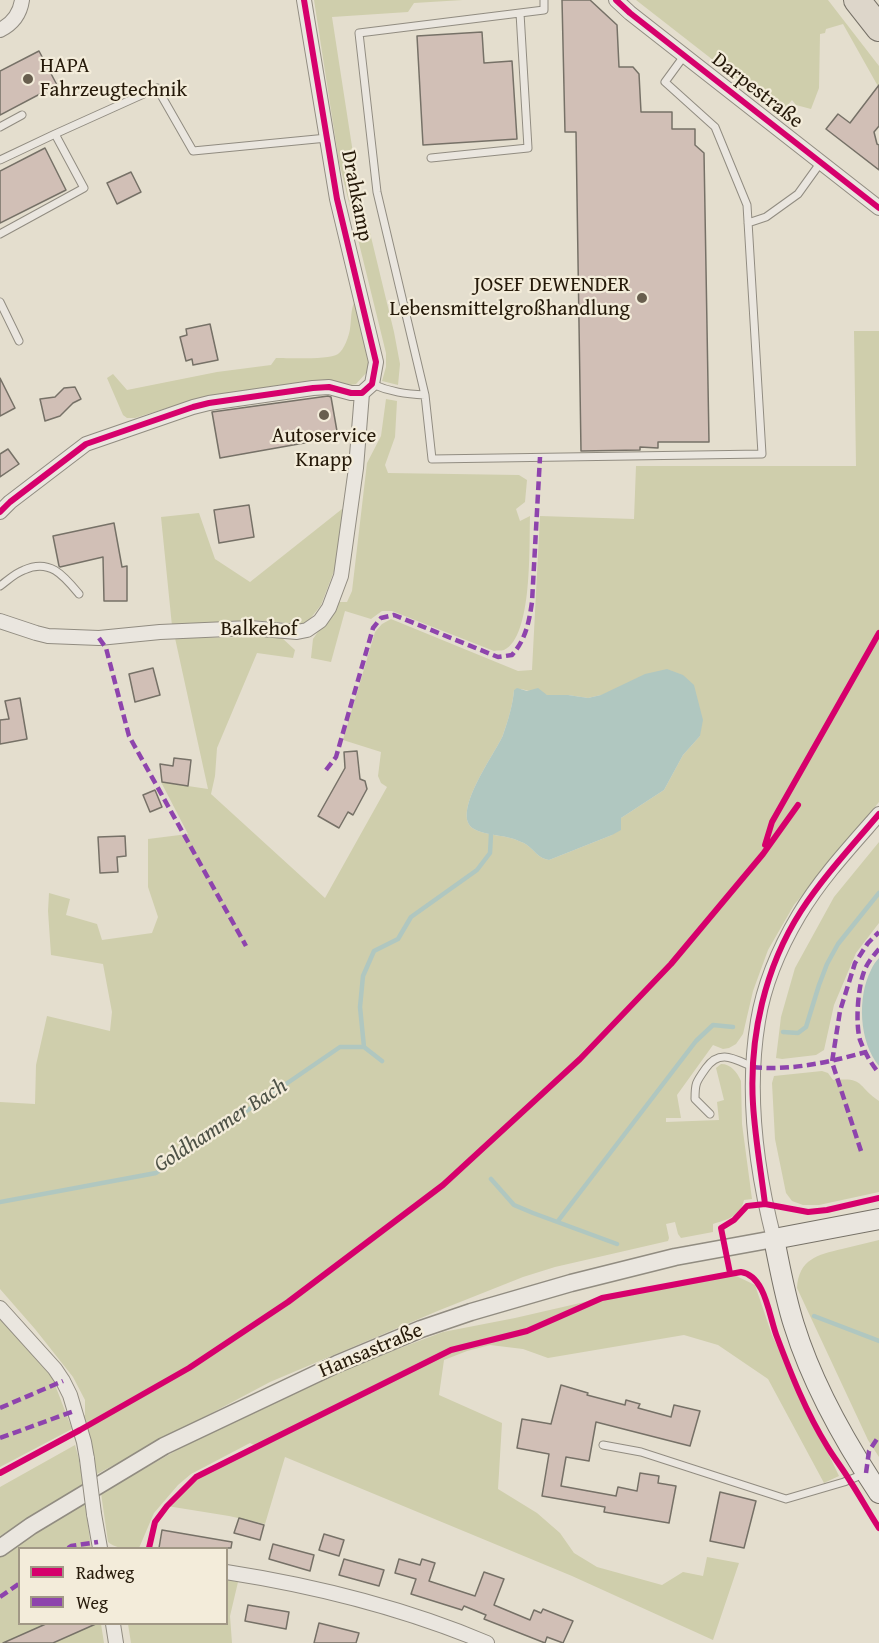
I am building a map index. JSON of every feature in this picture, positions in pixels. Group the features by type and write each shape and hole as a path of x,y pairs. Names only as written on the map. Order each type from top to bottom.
{"highway":[{"path":"858,0 879,28"}],"main road":[{"path":"879,1219 774,1239 783,1287 810,1366 836,1421 879,1493"}],"street":[{"path":"0,30 10,25 21,9 22,0"},
{"name":"Drahkamp","path":"304,0 338,200 376,362 367,389"},
{"name":"Darpestraße","path":"616,0 879,208"},
{"path":"0,512 86,444 193,407 314,388 329,387 351,393 367,389"},
{"name":"Balkehof","path":"0,621 48,636 99,638 160,632 250,628 297,632 307,630 320,621 329,608 341,576 367,389"},
{"path":"774,1239 765,1204 753,1102 753,1067 758,1019 776,963 800,913 833,867 879,814"},
{"name":"Hansastraße","path":"0,1548 31,1526 164,1446 337,1364 422,1329 571,1283 675,1257 774,1239"},
{"path":"0,1308 55,1369 70,1395 84,1442 100,1547"},
{"path":"228,1572 361,1599 406,1612 487,1643"},
{"path":"113,1625 116,1643"}],"lane":[{"path":"544,0 544,10 359,33 376,192 425,396 432,459 762,454 747,205 715,127 665,82 684,56"},
{"path":"431,158 528,148 520,13"},
{"path":"0,160 157,88 193,151 327,138"},
{"path":"0,127 22,115"},
{"path":"0,234 84,188 54,134"},
{"path":"748,223 766,217 798,194 821,162"},
{"path":"0,302 19,341"},
{"path":"367,389 425,396"},
{"path":"0,586 24,570 40,566 51,568 62,574 79,594"},
{"path":"710,1114 695,1099 695,1083 712,1060 730,1058 753,1067"},
{"path":"603,1445 641,1452 786,1499 866,1473"}],"green space":[{"path":"314,0 463,0 414,3 408,12 332,17 357,179 400,364 398,385 382,381 386,367 386,353 339,162"},
{"path":"636,0 828,0 879,66 879,88 843,24 826,29 825,33 820,34 819,88 811,109 796,105 792,100 781,113"},
{"path":"357,297 369,358 368,371 356,384 315,381 202,397 135,418 127,418 123,415 107,378 113,374 127,390 217,372 271,365 276,358 333,356 340,352 346,343 352,309"},
{"path":"854,331 879,331 879,802 794,905 768,950 753,991 743,1034 736,1044 729,1048 723,1049 713,1045 677,1095 681,1118 666,1118 666,1122 719,1120 717,1102 724,1100 716,1068 721,1064 733,1069 741,1081 742,1124 752,1199 744,1200 740,1210 733,1216 713,1224 713,1232 681,1238 675,1222 666,1224 668,1241 555,1267 523,1277 440,1310 270,1382 97,1474 83,1416 85,1415 85,1400 73,1377 0,1289 0,1102 35,1104 36,1065 47,1016 110,1031 112,1012 103,964 51,955 49,893 70,899 66,915 97,924 102,940 152,933 158,917 148,887 148,839 188,834 161,782 208,789 175,638 281,637 295,650 293,658 257,653 217,748 211,794 325,898 387,787 381,783 378,776 381,752 343,740 375,632 382,624 391,619 518,671 532,670 540,516 634,519 636,466 856,466","holes":["521,689 547,695 588,698 601,695 700,736 683,755 664,790 621,818 612,835 549,860 539,856 522,842 474,829 468,822 467,811 477,783 503,735 514,690"]},
{"path":"386,399 397,401 395,437 385,465 388,473 519,475 527,480 525,502 516,509 520,521 530,516 528,589 520,628 513,642 504,650 494,651 392,611 382,611 371,619 345,611 331,662 311,658 313,639 338,602 347,602 352,591 367,463 381,436"},
{"path":"342,509 346,517 339,558 321,605 303,624 250,620 172,626 161,517 199,513 215,559 250,582"},
{"path":"879,842 879,923 856,953 834,1005 824,1050 816,1055 776,1058 781,1017 795,968 834,897"},
{"path":"822,1071 828,1073 833,1080 856,1081 879,1101 879,1192 819,1205 803,1205 792,1201 786,1193 775,1139 772,1083 774,1076"},
{"path":"879,1240 879,1457 868,1440 797,1288 801,1271 817,1256"},
{"path":"730,1273 755,1285 772,1335 839,1476 824,1483 768,1379 718,1345 684,1335 548,1358 523,1349 490,1345 444,1360 439,1395 502,1423 498,1489 537,1513 560,1533 574,1553 597,1567 662,1585 683,1572 703,1576 707,1557 739,1563 713,1640 572,1576 285,1457 265,1524 167,1506 196,1477 256,1446 250,1443 191,1474 178,1485 154,1513 139,1547 119,1547 108,1542 101,1493 186,1445 271,1403 355,1365 443,1332"},
{"path":"0,1319 52,1377 72,1429 0,1467"},
{"path":"75,1445 83,1484 0,1536 0,1487"},
{"path":"85,1501 91,1547 18,1547 18,1625 101,1625 104,1643 0,1643 0,1557"},
{"path":"228,1580 238,1582 230,1616 232,1643 131,1643 128,1625 228,1625"}],"water":[{"path":"667,669 683,675 694,685 703,720 700,736 683,755 664,790 621,818 621,830 549,860 539,856 524,843 478,831 468,822 467,811 471,797 503,735 514,690 517,688 527,691 538,688 547,695 588,698 601,695 645,674"},
{"path":"879,958 879,1066 867,1045 862,1006 867,981"}],"building":[{"name":"JOSEF DEWENDER Lebensmittelgroßhandlung","path":"562,0 590,0 617,25 619,67 633,67 639,74 641,112 672,112 672,129 695,129 695,145 704,153 709,442 658,442 658,448 581,451 576,132 565,132"},
{"path":"482,32 484,63 512,61 517,139 423,145 417,36"},
{"path":"39,51 57,85 0,115 0,71"},
{"path":"879,85 879,126 874,132 879,145 879,170 826,129 838,114 850,123"},
{"path":"45,148 66,190 0,223 0,171"},
{"path":"131,172 141,192 117,204 107,183"},
{"path":"210,324 218,360 193,365 192,359 186,361 180,337 187,335 186,329"},
{"path":"0,378 15,408 0,416"},
{"path":"75,387 81,399 73,403 60,416 45,421 40,399 55,397 64,388"},
{"path":"331,397 338,437 220,458 212,412"},
{"path":"8,449 19,464 0,477 0,454"},
{"path":"249,505 254,537 219,543 214,510"},
{"path":"114,523 122,567 127,566 127,601 104,601 103,557 60,567 53,536"},
{"path":"153,668 160,695 135,702 129,674"},
{"path":"20,698 27,739 0,744 0,720 9,719 5,701"},
{"path":"357,751 360,779 365,781 367,789 353,815 348,812 339,828 318,816 345,768 344,752"},
{"path":"174,758 191,760 188,786 162,782 160,764 173,766"},
{"path":"155,790 162,807 150,812 143,795"},
{"path":"125,836 126,856 117,857 118,872 100,873 98,837"},
{"path":"561,1385 625,1405 626,1400 640,1404 638,1408 671,1417 674,1405 700,1411 690,1446 596,1422 589,1461 566,1457 561,1486 616,1496 618,1487 637,1491 640,1473 659,1476 658,1483 676,1486 669,1523 604,1512 605,1507 542,1496 549,1454 517,1448 522,1419 551,1424"},
{"path":"720,1492 756,1501 744,1548 710,1541"},
{"path":"239,1518 264,1525 260,1540 234,1533"},
{"path":"162,1530 232,1542 231,1548 159,1547"},
{"path":"324,1534 344,1540 339,1556 319,1550"},
{"path":"273,1544 314,1555 310,1571 269,1559"},
{"path":"344,1559 384,1570 379,1586 339,1575"},
{"path":"399,1559 420,1565 422,1559 435,1563 429,1581 475,1596 484,1572 504,1579 494,1605 530,1620 534,1610 541,1613 543,1609 573,1621 563,1643 547,1637 545,1643 484,1619 486,1615 464,1606 462,1610 411,1594 416,1579 395,1573"},
{"path":"248,1605 289,1612 286,1629 245,1621"},
{"path":"319,1623 359,1633 356,1643 314,1643"},
{"path":"44,1625 94,1625 53,1643 3,1643"}],"waterway":[{"name":"Goldhammer Bach","path":"364,1047 360,1007 363,976 374,951 398,939 411,917 477,870 490,853 491,834"},
{"name":"Goldhammer Bach","path":"783,1032 798,1033 806,1027 827,964 838,944 879,893"},
{"name":"Goldhammer Bach","path":"558,1221 696,1041 713,1025 733,1027"},
{"name":"Goldhammer Bach","path":"0,1202 156,1173 340,1047 364,1047 382,1061"},
{"name":"Goldhammer Bach","path":"491,1179 514,1205 617,1244"},
{"name":"Goldhammer Bach","path":"814,1316 879,1341"}],"marked path":[{"path":"326,770 336,757 373,628 381,618 394,615 498,657 512,655 517,649 526,630 532,602 540,457"},
{"path":"99,638 106,648 129,736 246,946"},
{"path":"861,1151 832,1062 840,1011 855,963 868,943 879,932"},
{"path":"879,949 865,969 859,994 858,1014 860,1040 879,1073"},
{"path":"753,1067 796,1067 866,1052"},
{"path":"0,1408 63,1381"},
{"path":"0,1438 74,1411"},
{"path":"866,1473 869,1451 879,1436"},
{"path":"70,1547 98,1542"},
{"path":"0,1597 18,1584"}],"cycle path":[{"path":"0,512 86,444 193,407 313,388 329,387 351,393 362,393 372,384 376,362 337,199 304,0"},
{"path":"616,0 879,208"},
{"path":"765,845 772,822 879,633"},
{"path":"0,1473 189,1368 288,1302 443,1185 580,1059 671,964 763,854 798,805"},
{"path":"765,1204 755,1129 752,1079 757,1028 769,979 788,933 801,911 829,873 879,814"},
{"path":"730,1273 721,1228 734,1220 747,1206 765,1204 808,1212 879,1198"},
{"path":"149,1547 155,1522 167,1506 196,1477 451,1350 527,1331 602,1298 741,1272 749,1275 761,1289 793,1379 819,1433 879,1528"}],"place":[{"name":"HAPA Fahrzeugtechnik","path":"28,79"},
{"name":"JOSEF DEWENDER Lebensmittelgroßhandlung","path":"642,298"},
{"name":"Autoservice Knapp","path":"324,415"}]}
